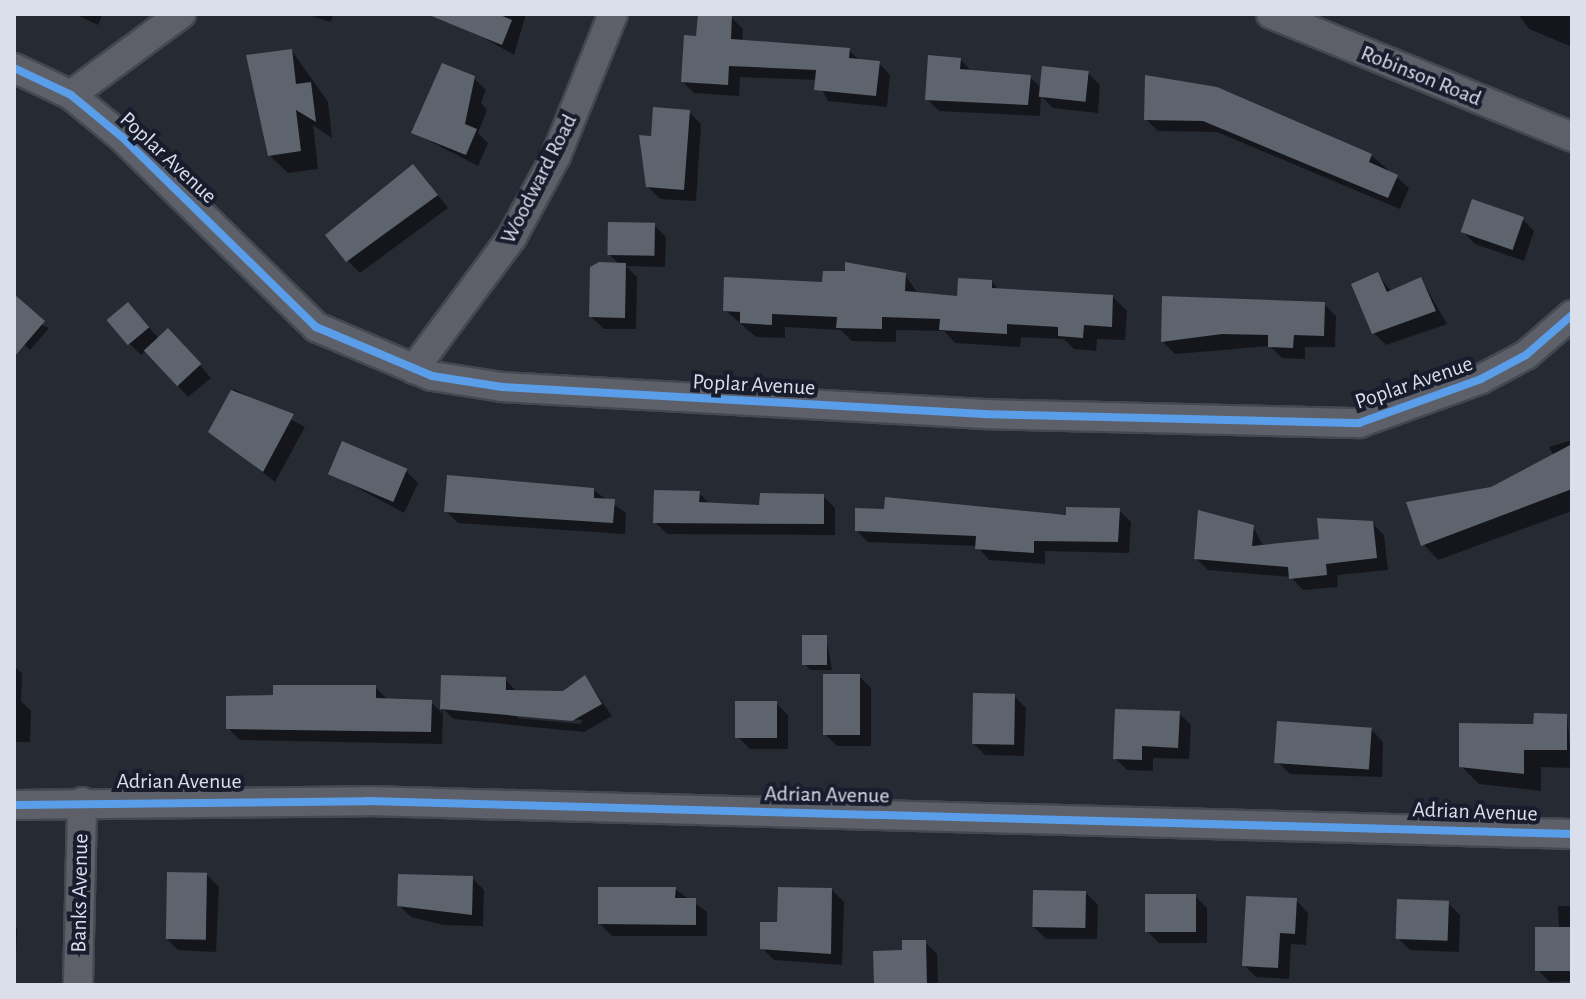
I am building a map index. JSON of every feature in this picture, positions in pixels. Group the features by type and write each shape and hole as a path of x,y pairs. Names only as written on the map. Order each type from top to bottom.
{"street":[{"path":"71,95 181,14"},
{"name":"Woodward Road","path":"414,369 512,237 556,156 613,14"},
{"name":"Robinson Road","path":"1271,14 1572,137"},
{"name":"Poplar Avenue","path":"14,68 71,95 316,327 414,369 502,387 736,402 1314,426 1359,423 1481,379 1526,355 1572,315"},
{"name":"Adrian Avenue","path":"14,805 368,801 1572,834"},
{"name":"Banks Avenue","path":"78,985 82,802"}],"building":[{"path":"498,14 512,20 502,45 429,15"},
{"path":"698,14 732,16 731,39 850,48 849,58 880,61 876,96 814,90 816,70 729,66 728,85 681,82 684,35 696,36"},
{"path":"292,49 296,84 311,82 316,122 296,110 301,151 268,156 246,55"},
{"path":"928,55 961,58 960,69 1031,75 1028,105 925,100"},
{"path":"442,63 475,76 465,124 477,129 466,155 411,133"},
{"path":"1042,66 1089,71 1086,102 1039,97"},
{"path":"1145,75 1217,87 1372,154 1369,162 1398,175 1388,198 1203,121 1144,120"},
{"path":"653,107 690,110 684,190 646,187 639,135 651,136"},
{"path":"413,164 438,195 346,262 325,235"},
{"path":"1472,199 1524,217 1513,250 1461,232"},
{"path":"608,222 655,223 654,256 607,255"},
{"path":"599,262 626,263 625,318 589,317 590,267"},
{"path":"845,262 906,273 905,291 957,296 958,278 992,280 992,288 1113,295 1112,327 1084,325 1083,338 1058,336 1058,327 1007,324 1007,334 939,330 940,319 882,317 882,329 836,328 837,317 772,314 772,325 740,323 740,312 723,311 724,277 822,282 823,271 845,271"},
{"path":"1378,272 1387,292 1421,277 1436,311 1372,334 1351,284"},
{"path":"14,294 45,321 14,357"},
{"path":"1162,296 1325,302 1324,336 1294,335 1293,348 1268,347 1268,335 1222,334 1161,342"},
{"path":"128,302 149,327 128,345 107,320"},
{"path":"168,328 201,364 177,386 144,351"},
{"path":"231,390 294,414 263,472 208,432"},
{"path":"342,441 407,469 393,502 328,474"},
{"path":"1572,444 1572,489 1421,546 1406,502 1491,487"},
{"path":"447,475 594,488 594,498 615,499 613,523 444,512"},
{"path":"654,490 700,491 699,502 759,505 760,493 824,494 824,524 653,523"},
{"path":"885,497 1066,515 1066,507 1120,508 1118,542 1034,541 1034,553 975,549 976,536 855,531 855,508 884,509"},
{"path":"1198,510 1254,525 1252,546 1319,539 1317,518 1373,521 1377,558 1326,564 1327,575 1289,579 1288,567 1194,559"},
{"path":"802,635 827,635 827,665 802,665"},
{"path":"823,674 860,674 860,735 823,735"},
{"path":"441,675 506,677 506,690 563,691 585,675 602,704 572,721 440,709"},
{"path":"273,685 376,685 376,698 432,700 431,732 226,729 226,696 273,695"},
{"path":"973,693 1015,694 1014,745 972,744"},
{"path":"735,701 777,701 777,738 735,738"},
{"path":"1115,709 1180,711 1178,748 1142,746 1142,760 1113,759"},
{"path":"1534,713 1567,714 1567,750 1524,750 1524,774 1459,767 1459,723 1533,724"},
{"path":"1277,721 1372,728 1369,770 1274,763"},
{"path":"167,872 207,873 206,940 166,939"},
{"path":"398,874 473,876 472,915 397,906"},
{"path":"598,887 676,887 675,898 696,898 696,925 598,924"},
{"path":"778,887 832,888 831,954 760,949 760,922 777,922"},
{"path":"1033,890 1086,891 1085,928 1032,927"},
{"path":"1145,894 1196,894 1196,932 1145,932"},
{"path":"1246,896 1297,898 1295,934 1280,933 1278,968 1242,966"},
{"path":"1397,899 1449,901 1448,941 1396,939"},
{"path":"1535,927 1572,927 1572,971 1535,971"},
{"path":"902,940 926,940 927,985 874,985 873,951 902,950"}],"cycle path":[{"path":"14,68 71,95 122,137 316,327 432,376 502,387 984,414 1359,423 1481,379 1526,355 1572,315"},
{"path":"14,805 368,801 1572,834"}]}
